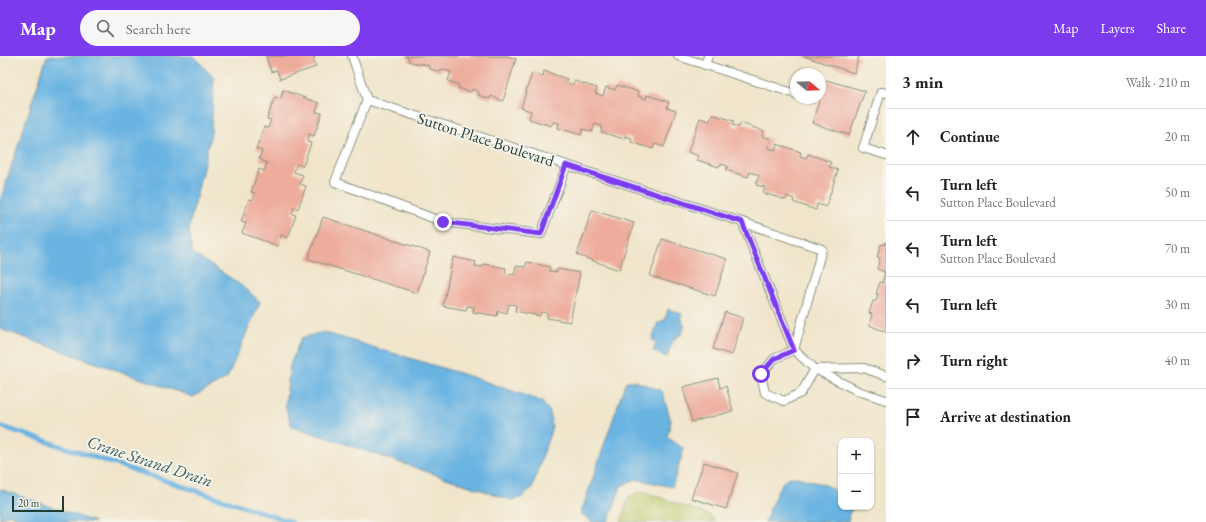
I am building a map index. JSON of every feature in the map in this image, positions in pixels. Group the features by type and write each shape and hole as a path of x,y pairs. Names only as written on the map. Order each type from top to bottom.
{"lane":[{"path":"352,56 367,100 335,182 443,222 541,234 566,165"},
{"path":"678,56 790,92"},
{"path":"705,65 708,56"},
{"path":"886,93 881,92 863,148 886,155"},
{"name":"Sutton Place Boulevard","path":"367,100 822,249 794,350"},
{"path":"742,222 794,350 815,369 858,391 886,400"},
{"path":"794,350 774,359 761,374 765,393 784,401 801,394 815,369"},
{"path":"815,369 864,368 886,376"}],"green space":[{"path":"642,491 711,516 716,522 621,522 629,496"}],"water":[{"path":"47,56 193,56 214,78 211,133 189,228 192,253 236,282 260,302 227,378 193,397 0,329 0,201"},
{"path":"668,309 682,314 680,319 683,320 682,324 685,325 681,335 674,338 667,357 653,351 656,342 652,340 658,322 660,324 662,320 665,321"},
{"path":"323,332 469,376 541,401 550,412 552,427 532,488 521,498 511,500 292,426 285,406 290,365 301,338"},
{"path":"627,381 635,381 662,391 671,421 667,437 684,449 672,487 636,479 621,486 608,522 592,522 581,513"},
{"path":"791,477 797,477 825,485 838,492 838,510 852,510 849,514 848,522 765,522 774,498 784,481"},
{"path":"0,489 95,522 26,522 9,514 0,519"}],"building":[{"path":"266,56 317,56 313,58 316,67 280,79 277,70 271,72"},
{"path":"404,56 507,56 516,59 503,101 491,96 490,99 478,95 479,92 472,89 471,92 458,88 459,85 448,81 451,72 441,69 440,72 428,68 429,66 421,63 421,65 408,61 409,58"},
{"path":"803,56 859,56 854,73"},
{"path":"544,71 567,79 566,82 573,85 574,81 597,88 595,93 603,96 606,87 615,90 617,85 639,92 638,96 646,99 647,95 669,102 667,108 676,111 664,147 655,144 653,149 631,142 632,138 625,136 624,139 601,132 602,126 595,124 592,132 583,129 581,135 558,128 559,123 553,122 551,126 529,119 531,111 521,108 532,73 543,77"},
{"path":"826,80 865,91 849,135 812,123 818,104 826,104"},
{"path":"283,90 319,103 316,112 322,113 314,136 309,134 307,142 311,143 303,166 297,164 294,172 303,175 300,184 306,186 298,209 294,207 292,214 296,215 288,238 281,235 278,246 242,233 246,223 241,222 249,199 253,200 255,193 251,192 259,169 264,171 267,163 259,159 262,151 256,149 264,127 268,128 271,120 267,119 275,97 281,99"},
{"path":"712,114 734,121 732,125 739,127 741,123 764,131 762,136 771,139 768,148 775,150 777,144 801,152 800,156 806,158 808,154 831,162 829,167 838,170 826,207 817,204 816,210 793,202 794,199 787,196 786,200 763,193 765,187 756,185 759,175 750,172 748,177 726,170 728,166 720,164 719,167 697,160 699,156 688,152 700,118 710,121"},
{"path":"592,210 634,223 619,270 577,255"},
{"path":"323,217 430,252 417,293 308,259"},
{"path":"662,239 727,259 715,296 650,276"},
{"path":"886,242 886,332 869,325 872,314 869,313 873,301 876,301 878,294 876,294 880,282 882,283 885,272 877,269 880,258 877,257 881,244 884,245"},
{"path":"453,257 476,262 475,266 483,267 484,264 506,268 505,273 514,275 516,266 525,267 527,262 550,267 549,271 557,272 557,269 580,273 570,322 547,318 547,313 541,312 540,316 515,311 516,305 509,304 507,313 498,311 497,316 473,312 474,307 467,306 466,310 443,306"},
{"path":"725,312 743,318 732,355 713,349"},
{"path":"718,378 720,388 726,386 733,411 692,422 683,387"},
{"path":"704,462 738,473 726,509 691,498"}],"waterway":[{"name":"Crane Strand Drain","path":"0,426 291,522"}],"route":[{"path":"443,222 541,234 566,165 742,222 794,350 774,359 761,374"}]}
